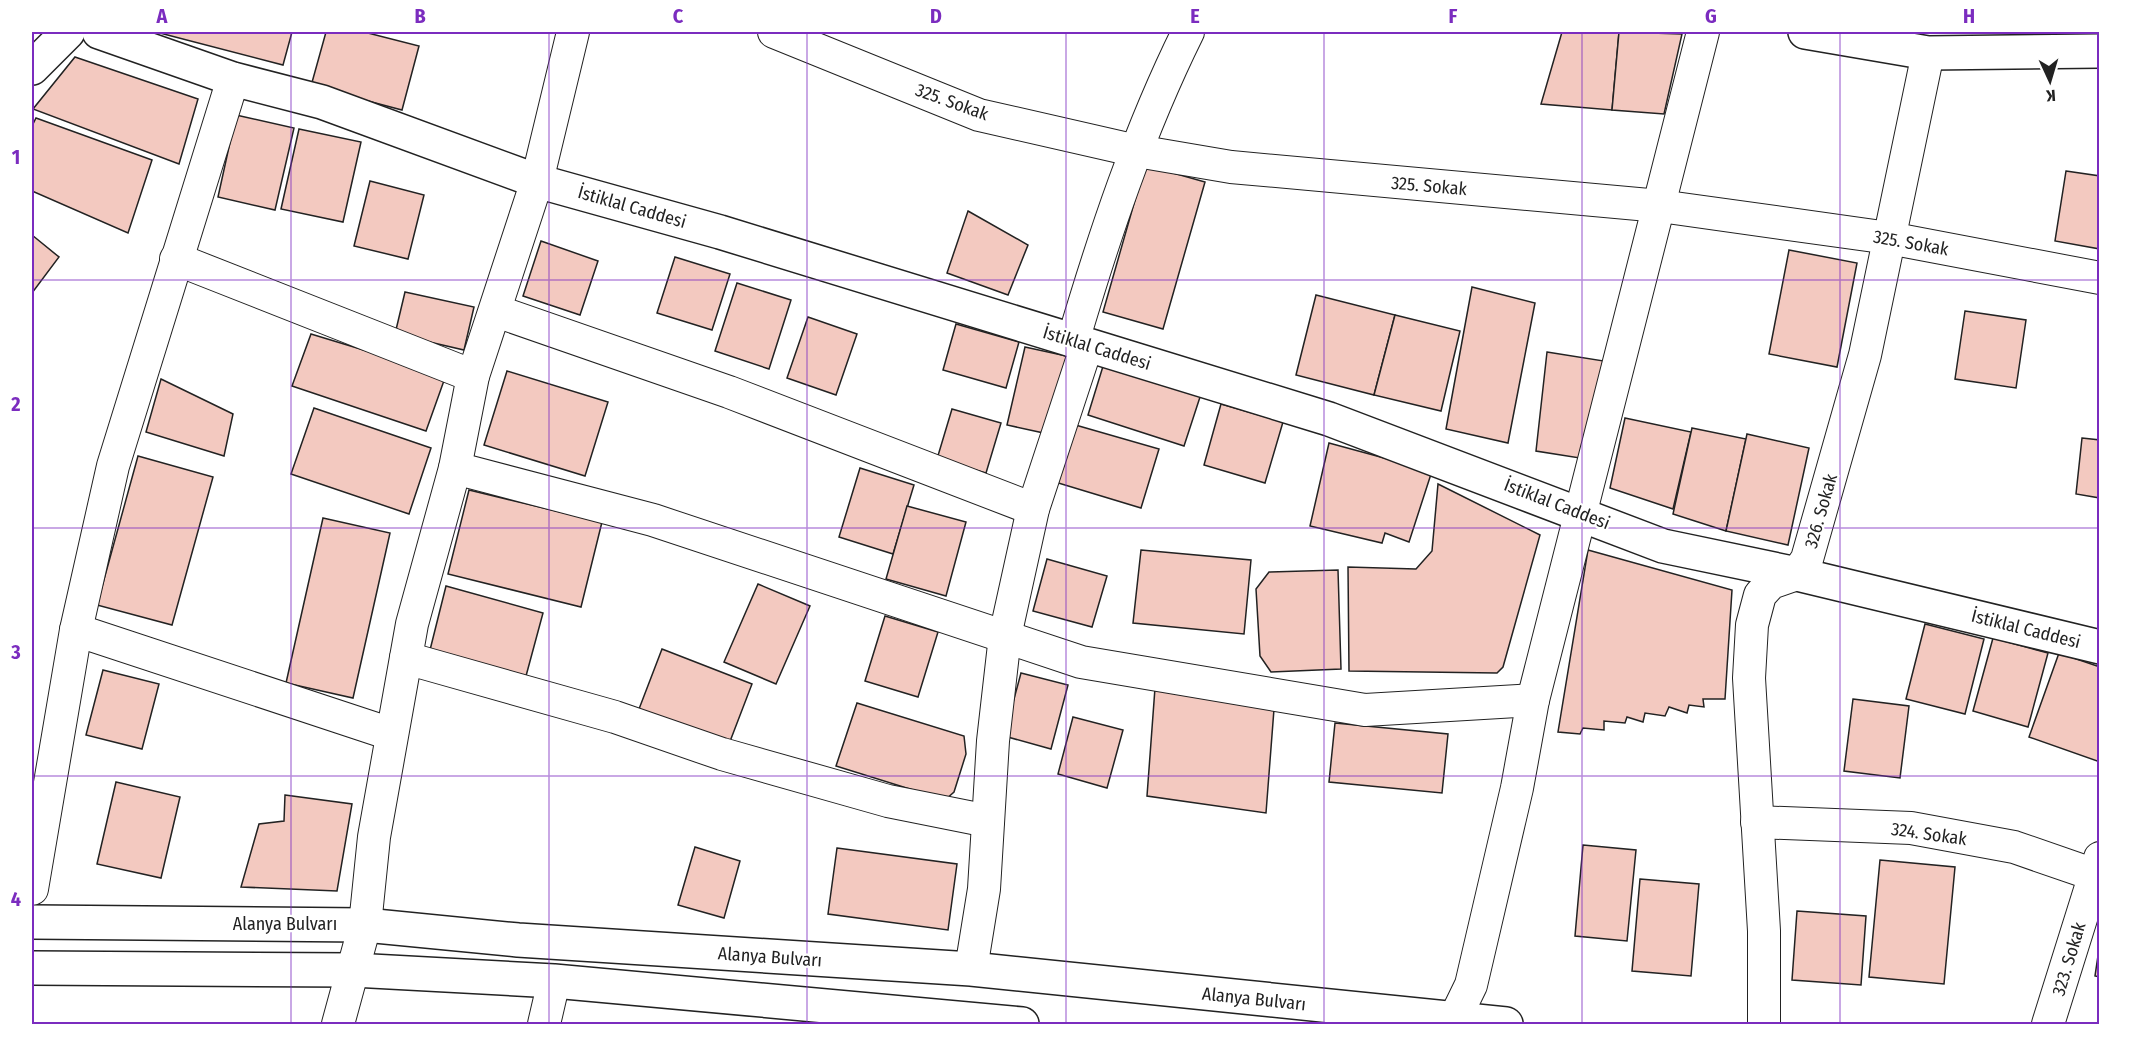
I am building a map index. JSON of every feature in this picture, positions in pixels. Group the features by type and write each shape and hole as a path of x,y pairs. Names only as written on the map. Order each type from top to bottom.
{"main road":[{"path":"32,69 68,32"},
{"name":"İstiklal Caddesi","path":"99,32 233,80 322,102 537,181 720,232 1329,419 1582,513 1663,546 1797,574 2100,647"},
{"path":"1805,32 1928,53 2100,51"},
{"name":"Alanya Bulvarı","path":"32,922 365,925 518,940 971,969 1451,1022 1506,1024"},
{"path":"32,968 353,970 554,981 1022,1024"}],"street":[{"path":"338,1024 365,925 374,837 405,658 455,468 473,376 537,181 573,32"},
{"name":"325. Sokak","path":"774,32 980,115 1137,151 1231,167 1660,206 1889,238 2100,278"},
{"path":"971,969 984,889 993,741 1005,636 1033,509 1080,343 1104,234 1164,80 1188,32"},
{"path":"1451,1022 1471,985 1517,788 1533,700 1703,32"},
{"name":"326. Sokak","path":"1797,574 1807,559 1865,355 1928,53"},
{"path":"32,889 76,630 113,466 233,80"},
{"path":"176,259 473,376"},
{"path":"496,311 729,392 1033,509"},
{"path":"455,468 653,520 1081,662 1365,710 1533,700"},
{"path":"1764,1024 1764,931 1749,678 1752,625 1760,595 1771,583 1797,574"},
{"path":"76,630 391,734"},
{"path":"405,658 615,717 722,754 888,801 988,821"},
{"name":"324. Sokak","path":"1757,822 1911,828 2014,847 2097,866"},
{"name":"323. Sokak","path":"2048,1024 2097,866"},
{"path":"544,1024 554,981"}],"building":[{"path":"156,32 292,32 283,65"},
{"path":"326,32 364,32 419,46 402,110 311,86"},
{"path":"1562,32 1619,32 1612,110 1541,104"},
{"path":"1619,32 1682,34 1664,114 1612,110"},
{"path":"75,57 198,99 179,164 33,109"},
{"path":"236,115 294,128 275,210 218,197"},
{"path":"36,118 152,160 128,233 32,191 32,126"},
{"path":"299,129 361,142 343,222 281,209"},
{"path":"1145,165 1205,182 1163,329 1103,312"},
{"path":"2066,171 2100,176 2100,249 2055,241"},
{"path":"370,181 424,195 408,259 354,246"},
{"path":"968,211 1028,245 1008,295 947,273"},
{"path":"32,235 59,257 32,293"},
{"path":"541,241 598,261 580,315 523,296"},
{"path":"1789,250 1857,263 1837,367 1769,354"},
{"path":"675,257 730,274 712,330 657,313"},
{"path":"737,283 791,300 769,369 715,351"},
{"path":"1472,287 1535,303 1508,443 1446,429"},
{"path":"405,292 474,307 464,350 395,334"},
{"path":"1316,295 1395,315 1374,395 1296,375"},
{"path":"1965,311 2026,320 2016,388 1955,379"},
{"path":"1395,315 1460,331 1441,411 1374,395"},
{"path":"808,317 857,334 836,395 787,378"},
{"path":"956,324 1019,342 1006,388 943,370"},
{"path":"311,334 446,375 426,431 292,386"},
{"path":"1025,347 1071,357 1053,435 1007,425"},
{"path":"1547,352 1604,361 1586,459 1536,451"},
{"path":"1104,363 1201,394 1184,446 1088,415"},
{"path":"507,371 608,402 585,476 484,445"},
{"path":"161,379 233,414 224,456 146,432"},
{"path":"1221,404 1283,422 1265,483 1204,465"},
{"path":"314,408 431,448 409,514 291,474"},
{"path":"952,409 1001,423 986,473 937,459"},
{"path":"1625,418 1691,432 1673,509 1610,488"},
{"path":"1072,424 1159,449 1141,508 1055,482"},
{"path":"1692,428 1746,439 1726,531 1673,514"},
{"path":"1747,434 1809,448 1788,545 1726,531"},
{"path":"2082,438 2100,440 2100,498 2076,494"},
{"path":"1329,443 1432,471 1409,542 1385,533 1382,543 1310,526"},
{"path":"138,456 213,477 172,625 97,605"},
{"path":"860,468 914,485 893,554 839,537"},
{"path":"1438,484 1540,535 1503,667 1497,673 1349,671 1348,567 1416,569 1432,551"},
{"path":"469,490 602,522 581,607 448,574"},
{"path":"907,506 966,522 946,596 886,579"},
{"path":"323,518 390,533 353,698 286,683"},
{"path":"1141,550 1251,560 1244,634 1133,623"},
{"path":"1588,550 1732,590 1725,699 1703,699 1704,707 1689,705 1687,713 1669,707 1665,716 1645,713 1643,722 1627,717 1625,723 1604,721 1604,730 1583,728 1580,734 1558,732"},
{"path":"1047,559 1107,576 1092,627 1033,611"},
{"path":"1338,570 1341,669 1271,672 1260,656 1256,589 1269,572"},
{"path":"758,584 810,606 776,684 724,662"},
{"path":"446,586 543,613 526,676 430,650"},
{"path":"885,616 938,632 918,697 865,681"},
{"path":"1925,624 1984,639 1965,714 1906,699"},
{"path":"1993,638 2048,653 2028,727 1973,711"},
{"path":"662,649 752,684 729,744 639,709"},
{"path":"2059,653 2100,667 2100,762 2029,737"},
{"path":"103,670 159,684 142,749 86,735"},
{"path":"1021,673 1068,685 1051,749 1004,736"},
{"path":"1155,688 1274,709 1266,813 1147,796"},
{"path":"1853,699 1909,706 1900,778 1844,771"},
{"path":"857,703 964,736 966,754 954,792 945,800 836,766"},
{"path":"1073,717 1123,730 1107,788 1058,774"},
{"path":"1335,723 1448,734 1442,793 1329,782"},
{"path":"116,782 180,797 161,878 97,864"},
{"path":"285,795 352,804 337,891 241,887 259,824 284,821"},
{"path":"1583,845 1636,850 1627,941 1575,936"},
{"path":"695,847 740,861 724,918 678,905"},
{"path":"837,848 957,864 948,930 828,914"},
{"path":"1880,860 1955,867 1944,984 1869,977"},
{"path":"1640,879 1699,884 1691,976 1632,971"},
{"path":"1797,911 1866,916 1861,985 1792,980"},
{"path":"2100,942 2100,977 2095,976"}]}
